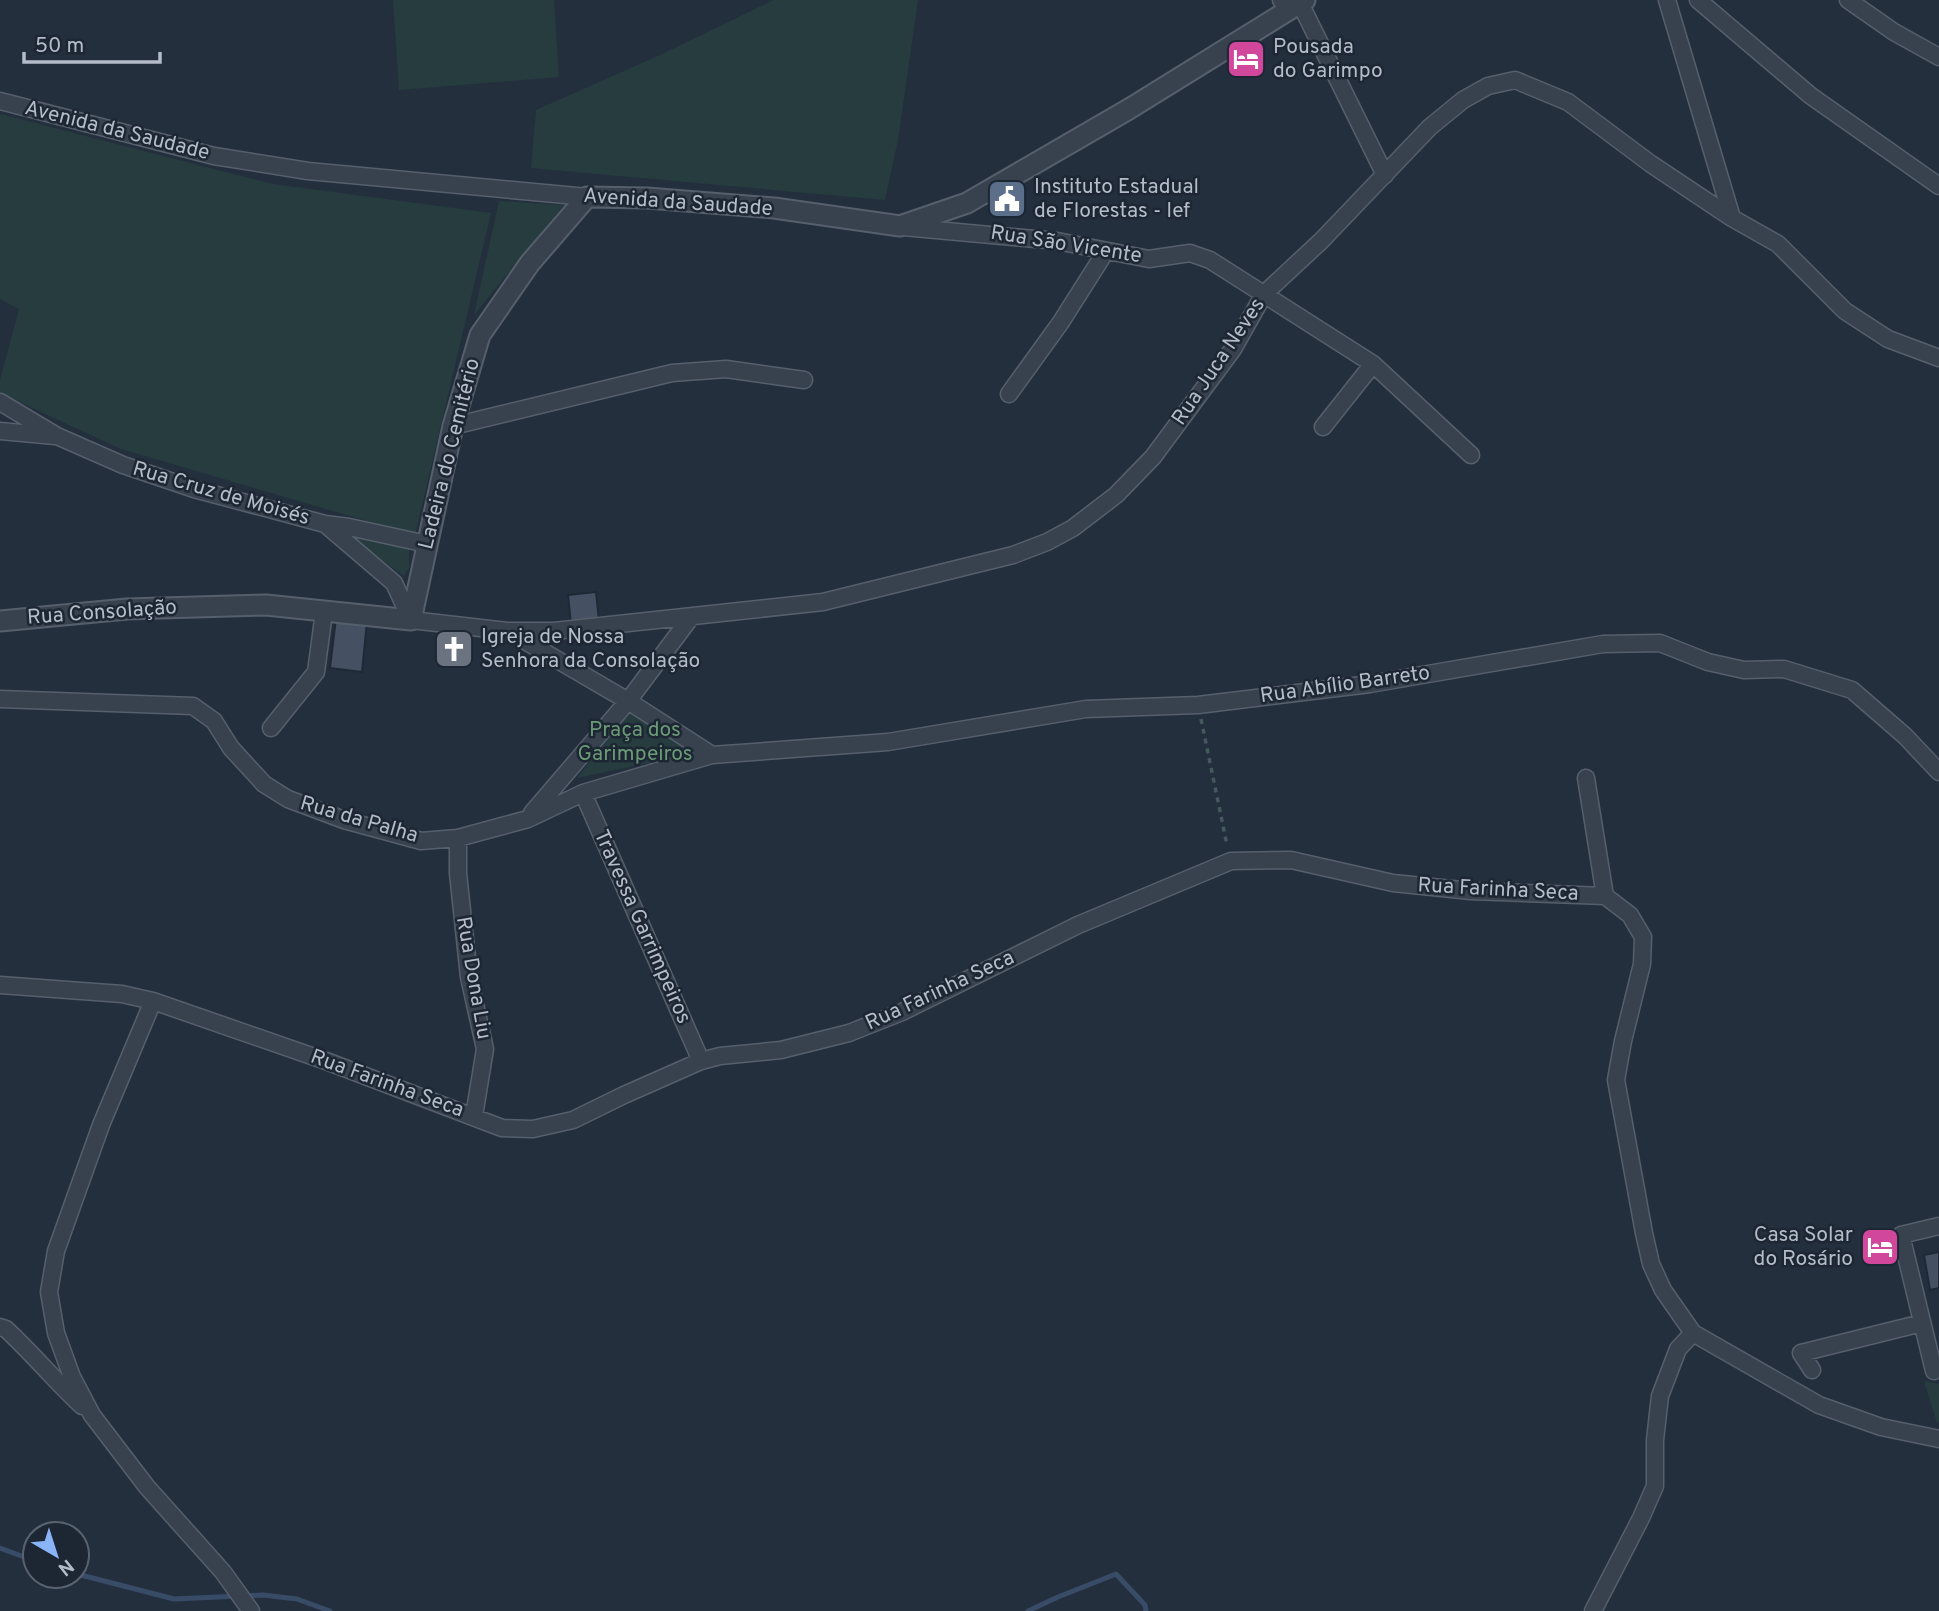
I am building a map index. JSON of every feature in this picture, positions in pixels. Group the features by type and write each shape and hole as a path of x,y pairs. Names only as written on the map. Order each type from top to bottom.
{"street":[{"path":"1667,0 1732,218"},
{"path":"1698,0 1811,96 1939,186"},
{"path":"1847,0 1894,32 1939,57"},
{"path":"1295,1 1385,175"},
{"name":"Avenida da Saudade","path":"0,101 214,156 308,171 587,197 647,198 774,208 900,226 967,204 1129,109 1295,1"},
{"name":"Rua Juca Neves","path":"411,620 507,631 577,629 823,602 1013,555 1047,542 1073,528 1116,495 1153,457 1233,349 1264,294 1321,241 1430,127 1463,100 1488,86 1515,80 1568,102 1651,164 1732,218 1778,244 1845,311 1888,339 1939,359"},
{"name":"Ladeira do Cemitério","path":"411,620 453,426 480,334 530,263 587,197"},
{"name":"Rua São Vicente","path":"900,226 1006,234 1149,259 1190,253 1210,260 1373,364 1471,455"},
{"path":"1009,394 1061,322 1106,251"},
{"path":"1323,427 1373,364"},
{"path":"453,426 672,373 726,369 804,380"},
{"name":"Rua Cruz de Moisés","path":"0,402 57,436 123,465 194,489 326,524 394,583 411,620"},
{"path":"0,431 57,436"},
{"path":"326,524 427,544"},
{"name":"Rua Consolação","path":"0,621 127,609 267,605 411,620"},
{"path":"271,728 316,672 324,612"},
{"path":"528,819 628,701 691,617"},
{"path":"507,631 628,701 712,755"},
{"name":"Rua Abílio Barreto","path":"712,755 888,742 1086,709 1198,705 1370,684 1603,644 1660,643 1708,662 1744,670 1784,668 1852,690 1905,736 1939,772"},
{"name":"Rua da Palha","path":"0,699 192,706 214,720 231,748 264,784 288,799 344,820 421,841 458,838 528,819 583,793 712,755"},
{"path":"1586,778 1605,896 1630,915 1643,937 1642,964 1616,1080 1651,1264 1662,1290 1693,1334 1819,1405 1881,1427 1939,1439"},
{"name":"Travessa Garrimpeiros","path":"583,793 701,1061"},
{"name":"Rua Dona Liu","path":"458,838 458,873 469,978 485,1049 474,1116"},
{"name":"Rua Farinha Seca","path":"0,985 122,994 153,1001 326,1061 502,1128 533,1129 573,1120 701,1061 720,1056 781,1050 859,1029 902,1012 1078,925 1231,861 1291,860 1393,883 1458,890 1605,896"},
{"path":"92,1415 72,1377 56,1334 49,1292 60,1239 101,1125 153,1001"},
{"path":"1934,1371 1901,1235 1939,1226"},
{"path":"1812,1370 1801,1353 1922,1322"},
{"path":"0,1327 6,1329 36,1357 57,1383 92,1415 148,1487 223,1572 251,1611"},
{"path":"1593,1611 1655,1486 1655,1440 1660,1396 1678,1349 1693,1334"}],"path":[{"path":"1198,705 1212,782 1231,861"}],"green space":[{"path":"393,0 554,0 559,77 399,90"},
{"path":"774,0 918,0 898,140 885,200 531,168 536,110"},
{"path":"0,114 273,184 491,213 415,535 121,449 0,393 0,380 19,309 0,299"},
{"path":"499,201 564,205 474,315"},
{"path":"345,533 365,535 409,548 409,568 404,576"},
{"name":"Praça dos Garimpeiros","path":"630,711 695,753 577,778"},
{"path":"1924,1381 1939,1384 1937,1423"}],"building":[{"path":"596,592 599,621 571,624 568,595"},
{"path":"336,618 367,622 362,672 330,668"},
{"path":"1939,1252 1939,1288 1930,1290 1924,1255"}],"waterway":[{"path":"0,1548 21,1556"},
{"path":"1028,1611 1116,1574 1145,1605 1146,1611"},
{"path":"91,1578 174,1599 263,1595 297,1599 330,1611"}],"place":[{"name":"Pousada do Garimpo","path":"1246,59"},
{"name":"Instituto Estadual de Florestas - Ief","path":"1007,199"},
{"name":"Igreja de Nossa Senhora da Consolação","path":"454,649"},
{"name":"Casa Solar do Rosário","path":"1880,1247"}]}
